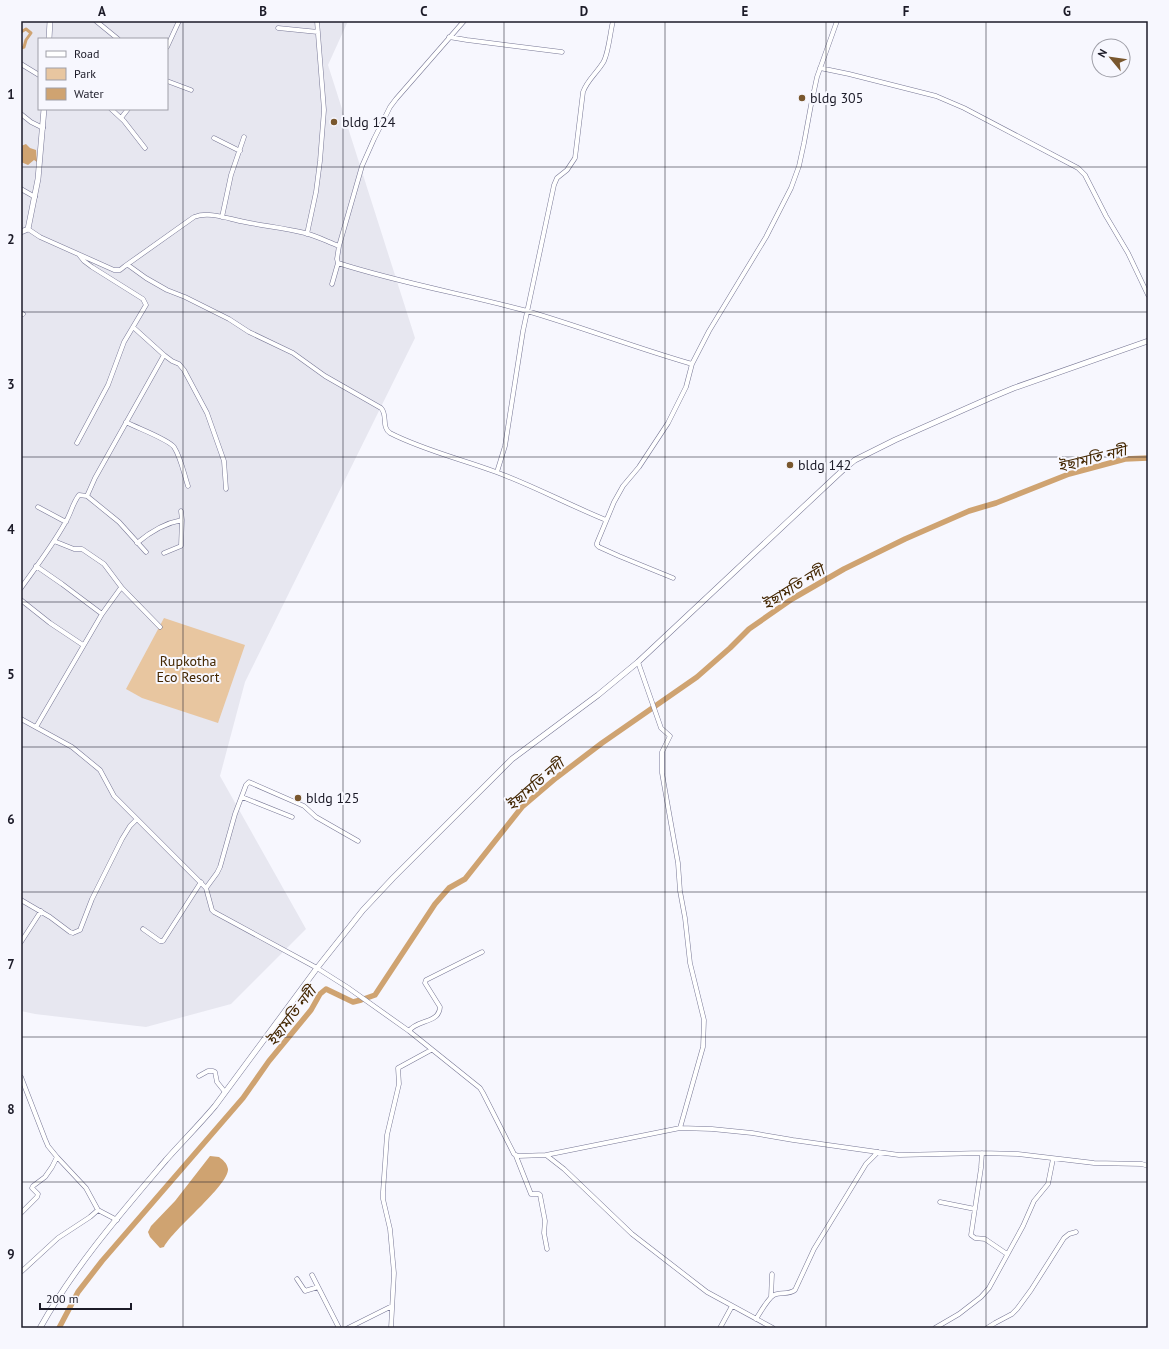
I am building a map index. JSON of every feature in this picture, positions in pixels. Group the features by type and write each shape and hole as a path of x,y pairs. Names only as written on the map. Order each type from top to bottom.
{"main road":[{"path":"49,38 50,21"},
{"path":"21,232 28,229 35,197 40,165 44,110"},
{"path":"40,1328 80,1265 167,1160 198,1127 317,968 363,910 501,770 519,754 598,696 638,662 855,460 895,440 1008,390 1148,341"}],"street":[{"path":"96,21 117,38"},
{"path":"168,45 179,21"},
{"path":"307,234 316,192 324,110 317,21"},
{"path":"332,284 338,263 337,259 339,246 362,166 390,107 464,21"},
{"path":"497,472 505,446 519,353 554,185 557,178 566,170 575,158 583,92 585,86 605,57 613,21"},
{"path":"673,578 619,556 597,545 597,543 606,520 624,486 639,467 668,423 686,387 692,364 709,331 782,209 799,166 810,105 820,68 837,21"},
{"path":"278,28 318,32"},
{"path":"449,37 562,52"},
{"path":"21,64 38,74"},
{"path":"820,68 943,98 1078,168 1085,175 1106,216 1128,253 1148,295"},
{"path":"168,81 191,90"},
{"path":"112,110 121,118 144,148"},
{"path":"121,118 127,110"},
{"path":"21,114 43,128"},
{"path":"222,217 231,175 244,137"},
{"path":"214,138 240,151"},
{"path":"21,189 35,197"},
{"path":"28,229 40,237 114,270 120,270 128,265 194,217 201,214 284,228 307,234 339,246"},
{"path":"77,443 108,385 124,342 146,305 145,302 136,294 88,264 80,256"},
{"path":"338,263 527,311 692,364"},
{"path":"128,265 146,278 167,290 229,319 249,332 293,353 326,376 381,408 384,411 385,427 390,433 412,443 528,484 575,508 606,520"},
{"path":"134,326 164,354 172,361 179,364 184,370 206,413 219,443 224,461 226,489"},
{"path":"87,496 95,478 164,354"},
{"path":"126,422 165,440 174,448 188,486"},
{"path":"21,588 66,522 79,495 87,496 119,522 146,552"},
{"path":"38,507 66,522"},
{"path":"164,553 181,546 181,511"},
{"path":"137,543 153,531 182,520"},
{"path":"54,541 74,549 82,549 104,564 122,588 160,627"},
{"path":"36,566 102,614"},
{"path":"36,727 102,614 122,588"},
{"path":"21,600 50,623 83,645"},
{"path":"638,662 661,728 670,736 662,752 662,773 678,863 680,891 686,918 690,963 704,1020 702,1047 680,1128"},
{"path":"21,719 72,748 100,770 114,796 206,888 212,910 214,912 317,968 347,987 409,1031 480,1088 511,1150 516,1156 530,1194 540,1195 545,1221 544,1233 547,1249"},
{"path":"206,888 219,870 235,814 247,783 251,783 304,806 316,817 358,841"},
{"path":"242,797 292,817"},
{"path":"21,900 41,911 70,932 80,930 92,899 122,839 130,826 137,819"},
{"path":"143,929 160,941 163,941 201,882"},
{"path":"21,942 41,911"},
{"path":"409,1031 417,1024 434,1018 439,1011 440,1007 425,983 426,980 482,952"},
{"path":"391,1328 394,1273 390,1229 383,1199 387,1135 399,1084 398,1068 431,1050"},
{"path":"199,1076 208,1071 215,1072 217,1082 225,1092"},
{"path":"21,1077 48,1146 86,1188 98,1210 117,1220"},
{"path":"516,1156 546,1155 680,1128 712,1129 752,1133 899,1155 982,1153 1018,1154 1094,1163 1142,1164 1148,1166"},
{"path":"771,1297 779,1294 791,1293 795,1290 814,1249 840,1205 866,1164 878,1152"},
{"path":"982,1153 971,1235 972,1237 985,1239 1007,1254"},
{"path":"546,1155 564,1169 632,1234 707,1292 773,1328"},
{"path":"21,1213 37,1197 38,1194 32,1188 33,1186 45,1177 57,1157"},
{"path":"935,1328 959,1314 981,1297 989,1288 1028,1216 1034,1201 1048,1184 1053,1159"},
{"path":"940,1202 975,1208"},
{"path":"21,1272 58,1238 98,1210"},
{"path":"987,1328 1012,1314 1017,1309 1064,1238 1069,1234 1076,1232"},
{"path":"312,1274 339,1328"},
{"path":"756,1319 771,1297 772,1274"},
{"path":"297,1279 305,1291 318,1287"},
{"path":"348,1328 392,1306"},
{"path":"720,1328 732,1306"}],"shaded area":[{"path":"21,21 348,21 328,65 415,338 245,682 220,776 306,929 231,1004 146,1027 21,1011"}],"green space":[{"name":"Rupkotha Eco Resort","path":"164,618 245,645 218,723 142,698 126,689"}],"water":[{"path":"26,144 30,148 36,150 37,162 34,160 28,165 21,162 21,146"},
{"path":"210,1156 219,1157 225,1162 228,1169 226,1176 211,1196 178,1229 164,1247 160,1248 150,1237 148,1232 151,1226 175,1201"}],"waterway":[{"path":"21,32 26,29 31,33 26,40 24,47 21,48"},
{"name":"ইছামতি নদী","path":"59,1328 78,1292 102,1261 243,1098 269,1061 311,1010 320,994 326,989 353,1002 375,995 435,904 449,888 465,879 522,807 556,778 602,743 697,677 749,629 792,599 844,569 905,539 969,511 996,503 1069,474 1125,459 1148,458"}],"place":[{"name":"bldg 305","path":"802,98"},
{"name":"bldg 124","path":"334,122"},
{"name":"bldg 142","path":"790,465"},
{"name":"bldg 125","path":"298,798"}]}
